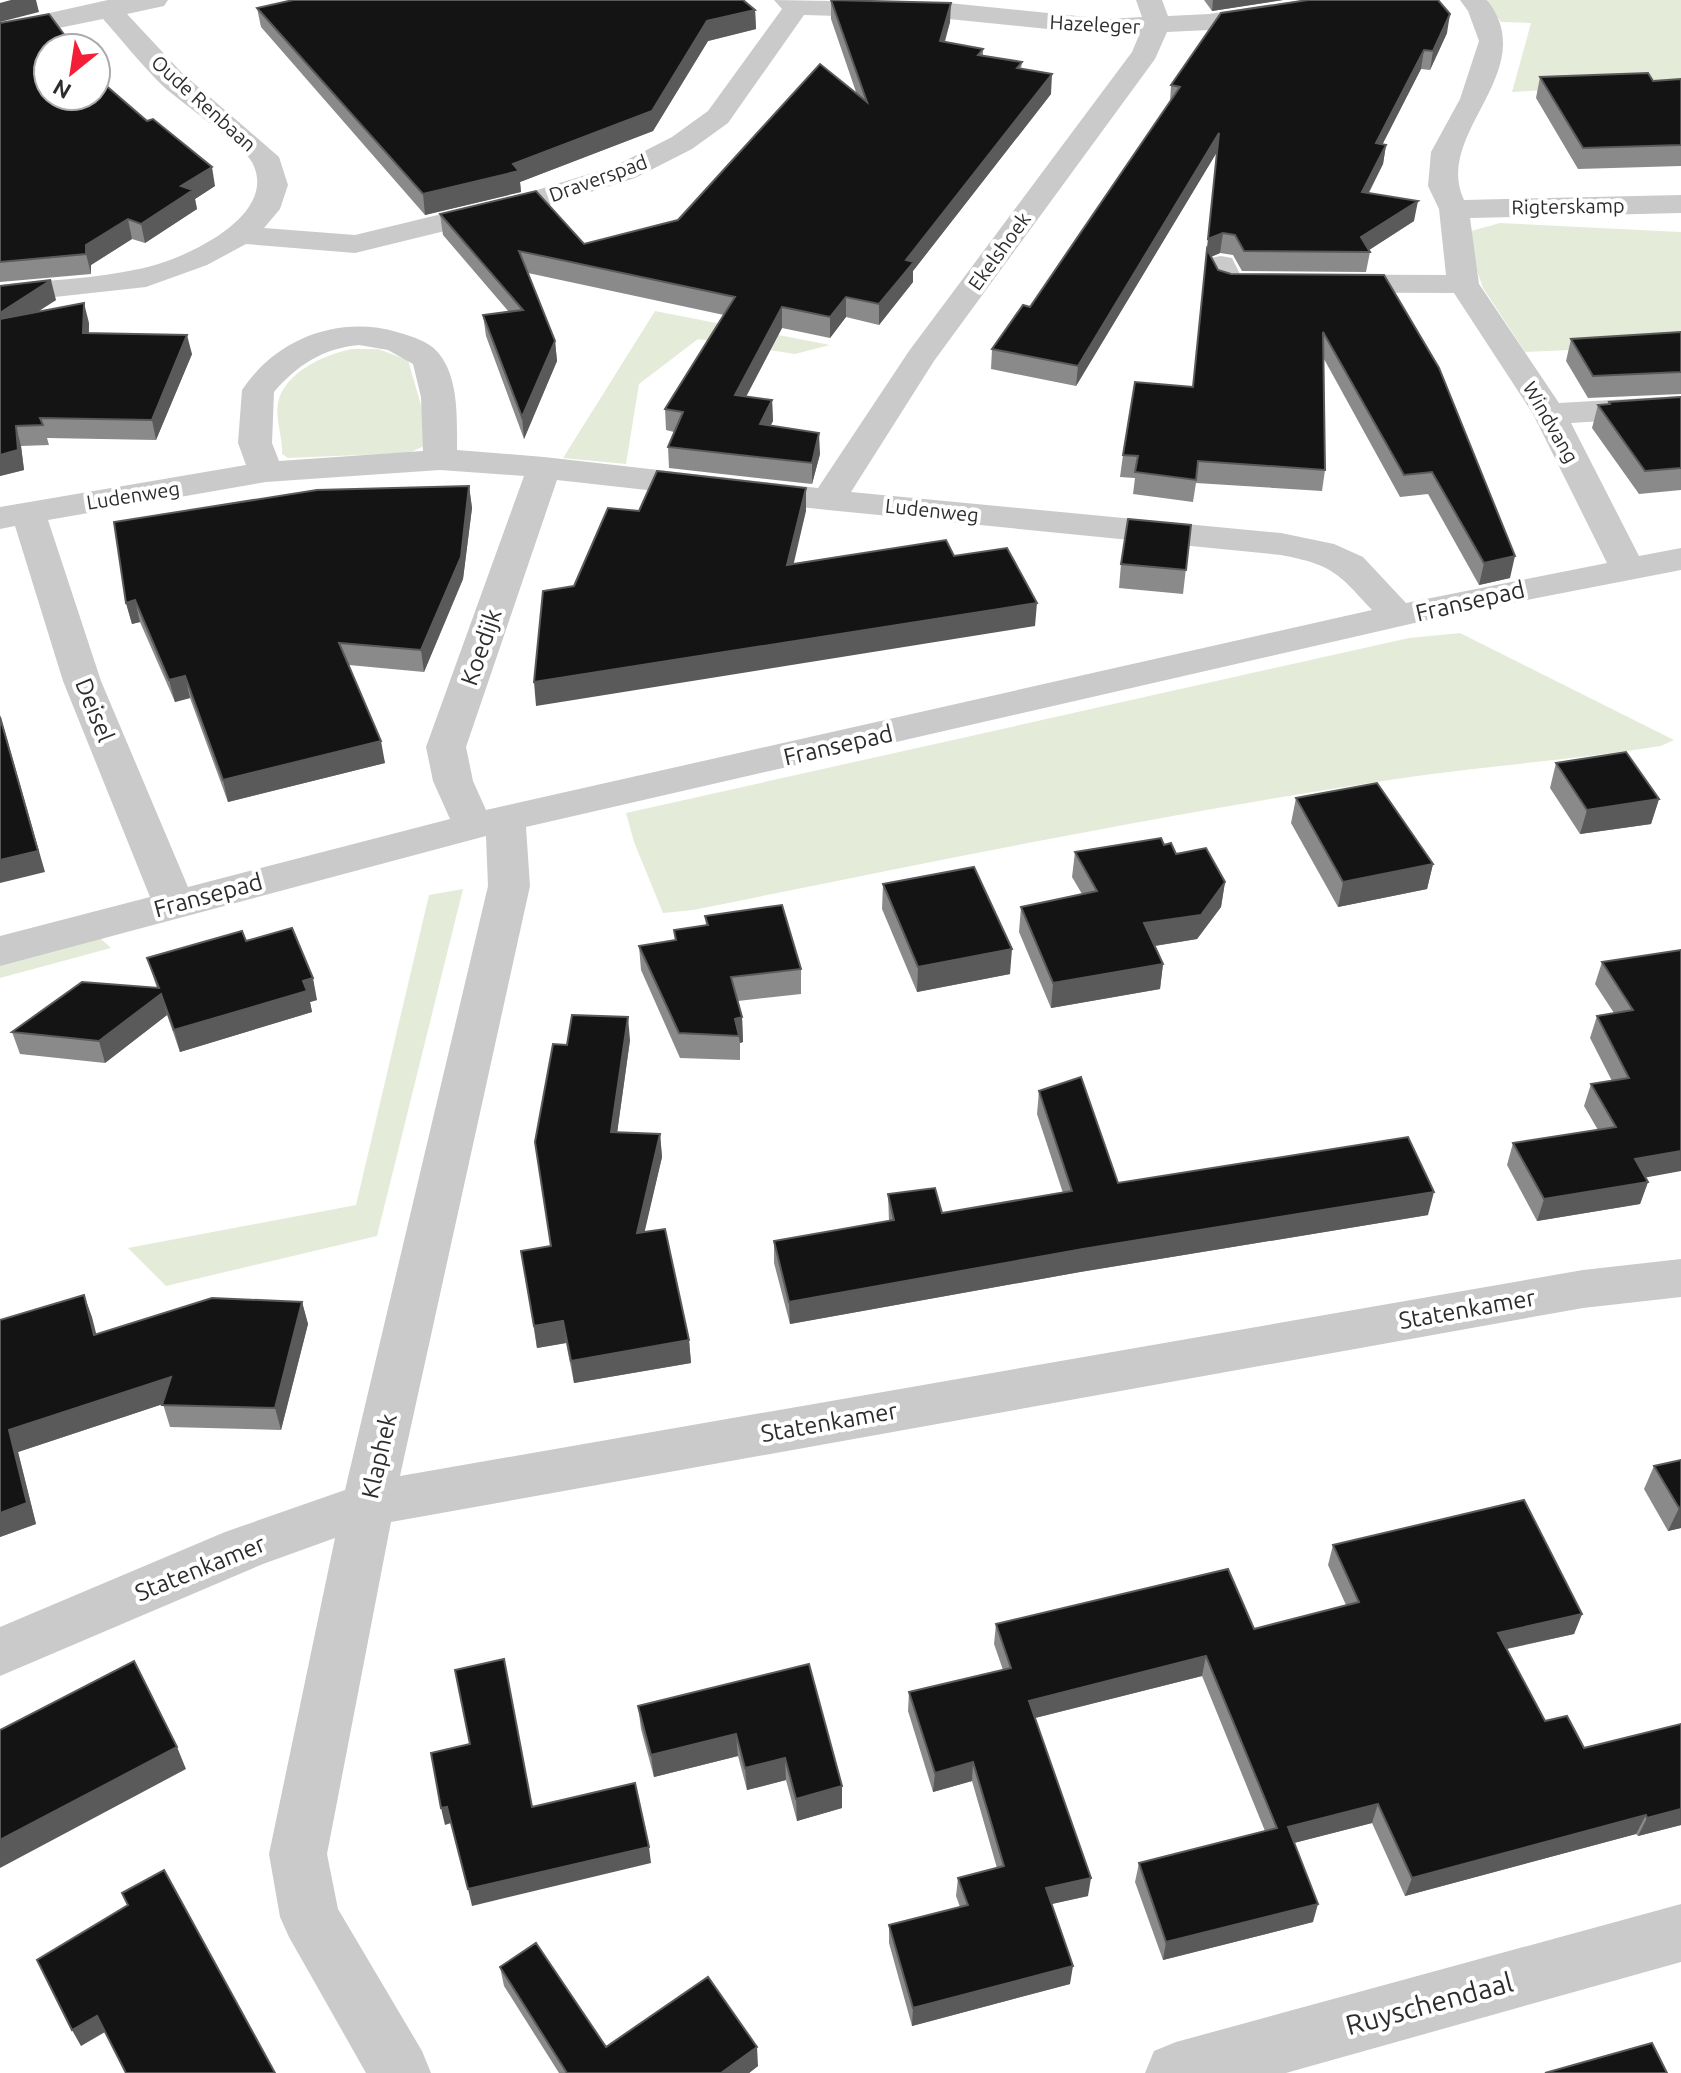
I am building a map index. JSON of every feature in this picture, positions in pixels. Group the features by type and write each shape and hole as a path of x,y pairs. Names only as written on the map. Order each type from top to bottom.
{"street":[{"path":"0,32 155,0"},
{"name":"Hazeleger","path":"792,3 949,11 1107,27 1153,13 1355,0"},
{"name":"Windvang","path":"1473,0 1481,10 1492,41 1474,99 1445,152 1443,186 1454,209 1463,284 1550,414 1627,567"},
{"name":"Draverspad","path":"241,235 355,244 533,201 625,172 682,143 718,117 792,3"},
{"name":"Oude Renbaan","path":"0,294 146,278 196,259 241,235 265,209 273,185 265,157 172,79 108,8"},
{"name":"Ekelshoek","path":"828,500 920,358 1145,53 1153,13"},
{"name":"Rigterskamp","path":"1454,209 1681,204"},
{"path":"1221,265 1229,283 1463,284"},
{"path":"266,472 255,443 258,390 293,355 323,339 355,334 387,338 414,349 428,361 441,425 440,460"},
{"path":"1550,414 1681,406"},
{"name":"Ludenweg","path":"14,515 266,472 440,460 544,467 828,500 1295,546 1321,552 1350,565 1399,617"},
{"name":"Koedijk","path":"489,823 453,781 446,747 544,467"},
{"name":"Deisel","path":"14,515 174,904"},
{"name":"Fransepad","path":"0,951 489,823 1399,617 1627,567 1681,559"},
{"name":"Klaphek","path":"400,2073 310,1917 298,1854 368,1504 509,886 489,823"},
{"name":"Statenkamer","path":"0,1652 244,1548 368,1504 1583,1289 1681,1278"},
{"name":"Ruyschendaal","path":"1176,2073 1681,1933"}],"green space":[{"path":"1488,0 1681,0 1681,95 1616,86 1512,92 1531,23 1501,22"},
{"path":"1500,223 1681,232 1681,345 1525,352 1483,288 1476,268 1471,231"},
{"path":"655,311 830,345 795,354 698,339 639,384 626,464 563,458"},
{"path":"352,349 378,349 408,360 427,426 424,446 409,453 288,458 282,454 278,416 282,392 288,382 308,366"},
{"path":"1460,633 1674,740 1661,746 1396,779 1220,808 693,910 663,913 634,842 626,813 1409,638"},
{"path":"463,889 377,1236 166,1286 128,1248 356,1205 429,895"},
{"path":"100,938 111,948 0,978 0,965"}],"building":[{"path":"293,0 743,0 755,10 707,21 652,111 513,164 519,171 423,194 257,8"},
{"path":"831,0 951,3 940,41 983,49 978,55 1022,62 1017,68 1052,74 906,260 914,262 879,304 846,297 830,317 782,307 735,395 772,400 760,424 819,433 812,463 668,447 683,412 665,409 735,297 519,251 555,341 522,417 483,315 523,310 440,214 536,191 584,244 678,220 820,64 867,102"},
{"path":"1308,0 1438,0 1450,14 1433,51 1424,50 1376,143 1386,145 1362,192 1418,201 1361,237 1370,252 1244,251 1235,235 1223,233 1208,239 1219,133 1078,366 992,349 1023,305 1030,307 1180,87 1171,85 1221,13"},
{"path":"49,14 62,32 32,32 32,112 112,112 112,91 147,121 153,119 212,167 181,186 193,190 141,224 128,219 86,245 86,254 0,262 0,23"},
{"path":"1648,73 1653,81 1681,79 1681,145 1583,148 1540,77"},
{"path":"1207,249 1218,270 1231,274 1384,275 1439,368 1515,556 1484,563 1432,472 1404,475 1323,332 1325,470 1198,461 1196,480 1135,472 1138,456 1123,455 1135,382 1193,387"},
{"path":"51,280 0,313 0,286"},
{"path":"84,303 83,333 187,335 152,420 40,418 43,425 16,426 18,450 0,455 0,319"},
{"path":"1681,332 1681,372 1593,376 1571,339"},
{"path":"1681,397 1681,468 1645,471 1598,405 1609,402"},
{"path":"657,471 806,488 787,565 946,540 954,556 1007,548 1037,603 534,682 543,591 574,586 608,508 639,511"},
{"path":"469,486 461,557 421,650 339,643 381,741 223,780 185,676 169,680 135,600 126,603 114,522 317,490"},
{"path":"1128,519 1191,525 1186,570 1121,564"},
{"path":"0,717 38,851 0,860"},
{"path":"1626,752 1659,799 1587,810 1556,763"},
{"path":"1377,783 1433,864 1343,882 1296,798"},
{"path":"1161,838 1164,845 1171,843 1176,854 1206,848 1225,882 1201,915 1144,923 1163,964 1053,983 1021,907 1097,891 1075,852"},
{"path":"974,867 1012,949 918,967 883,884"},
{"path":"782,905 801,969 731,977 742,1017 735,1019 739,1036 679,1033 639,946 676,940 674,930 708,925 705,916"},
{"path":"292,928 313,978 303,981 307,991 174,1030 161,994 99,1041 12,1032 82,982 159,988 147,958 242,931 246,941"},
{"path":"1681,950 1681,1151 1635,1159 1648,1182 1544,1199 1513,1143 1616,1127 1591,1084 1629,1078 1597,1016 1633,1010 1602,962"},
{"path":"572,1015 628,1017 611,1132 660,1134 637,1233 665,1229 689,1340 571,1361 563,1321 534,1326 521,1251 551,1246 535,1142 553,1044 567,1045"},
{"path":"1081,1077 1118,1183 1408,1137 1434,1192 1083,1249 789,1302 774,1241 894,1220 888,1194 935,1188 942,1213 1072,1191 1039,1091"},
{"path":"84,1295 94,1335 212,1298 302,1302 275,1408 162,1405 171,1377 9,1430 27,1503 0,1513 0,1320"},
{"path":"1681,1460 1681,1507 1679,1508 1654,1466"},
{"path":"1524,1500 1582,1614 1498,1633 1545,1721 1567,1716 1584,1748 1681,1724 1681,1809 1647,1818 1646,1815 1412,1878 1378,1804 1288,1827 1318,1904 1166,1942 1139,1863 1277,1828 1206,1656 1029,1701 1091,1878 1046,1888 1073,1966 913,2008 889,1925 968,1905 958,1878 1004,1866 973,1762 935,1773 909,1692 1011,1668 996,1624 1228,1569 1254,1629 1359,1602 1333,1545"},
{"path":"504,1659 532,1807 635,1783 649,1847 468,1889 447,1807 441,1808 431,1753 470,1744 455,1670"},
{"path":"134,1661 177,1747 0,1840 0,1730"},
{"path":"809,1664 842,1786 796,1799 785,1758 745,1768 736,1734 651,1755 638,1706"},
{"path":"164,1870 275,2073 126,2073 97,2016 72,2030 37,1960 128,1905 122,1893"},
{"path":"536,1943 606,2047 708,1977 757,2047 721,2073 567,2073 500,1967"},
{"path":"1652,2043 1667,2073 1545,2073"}]}
